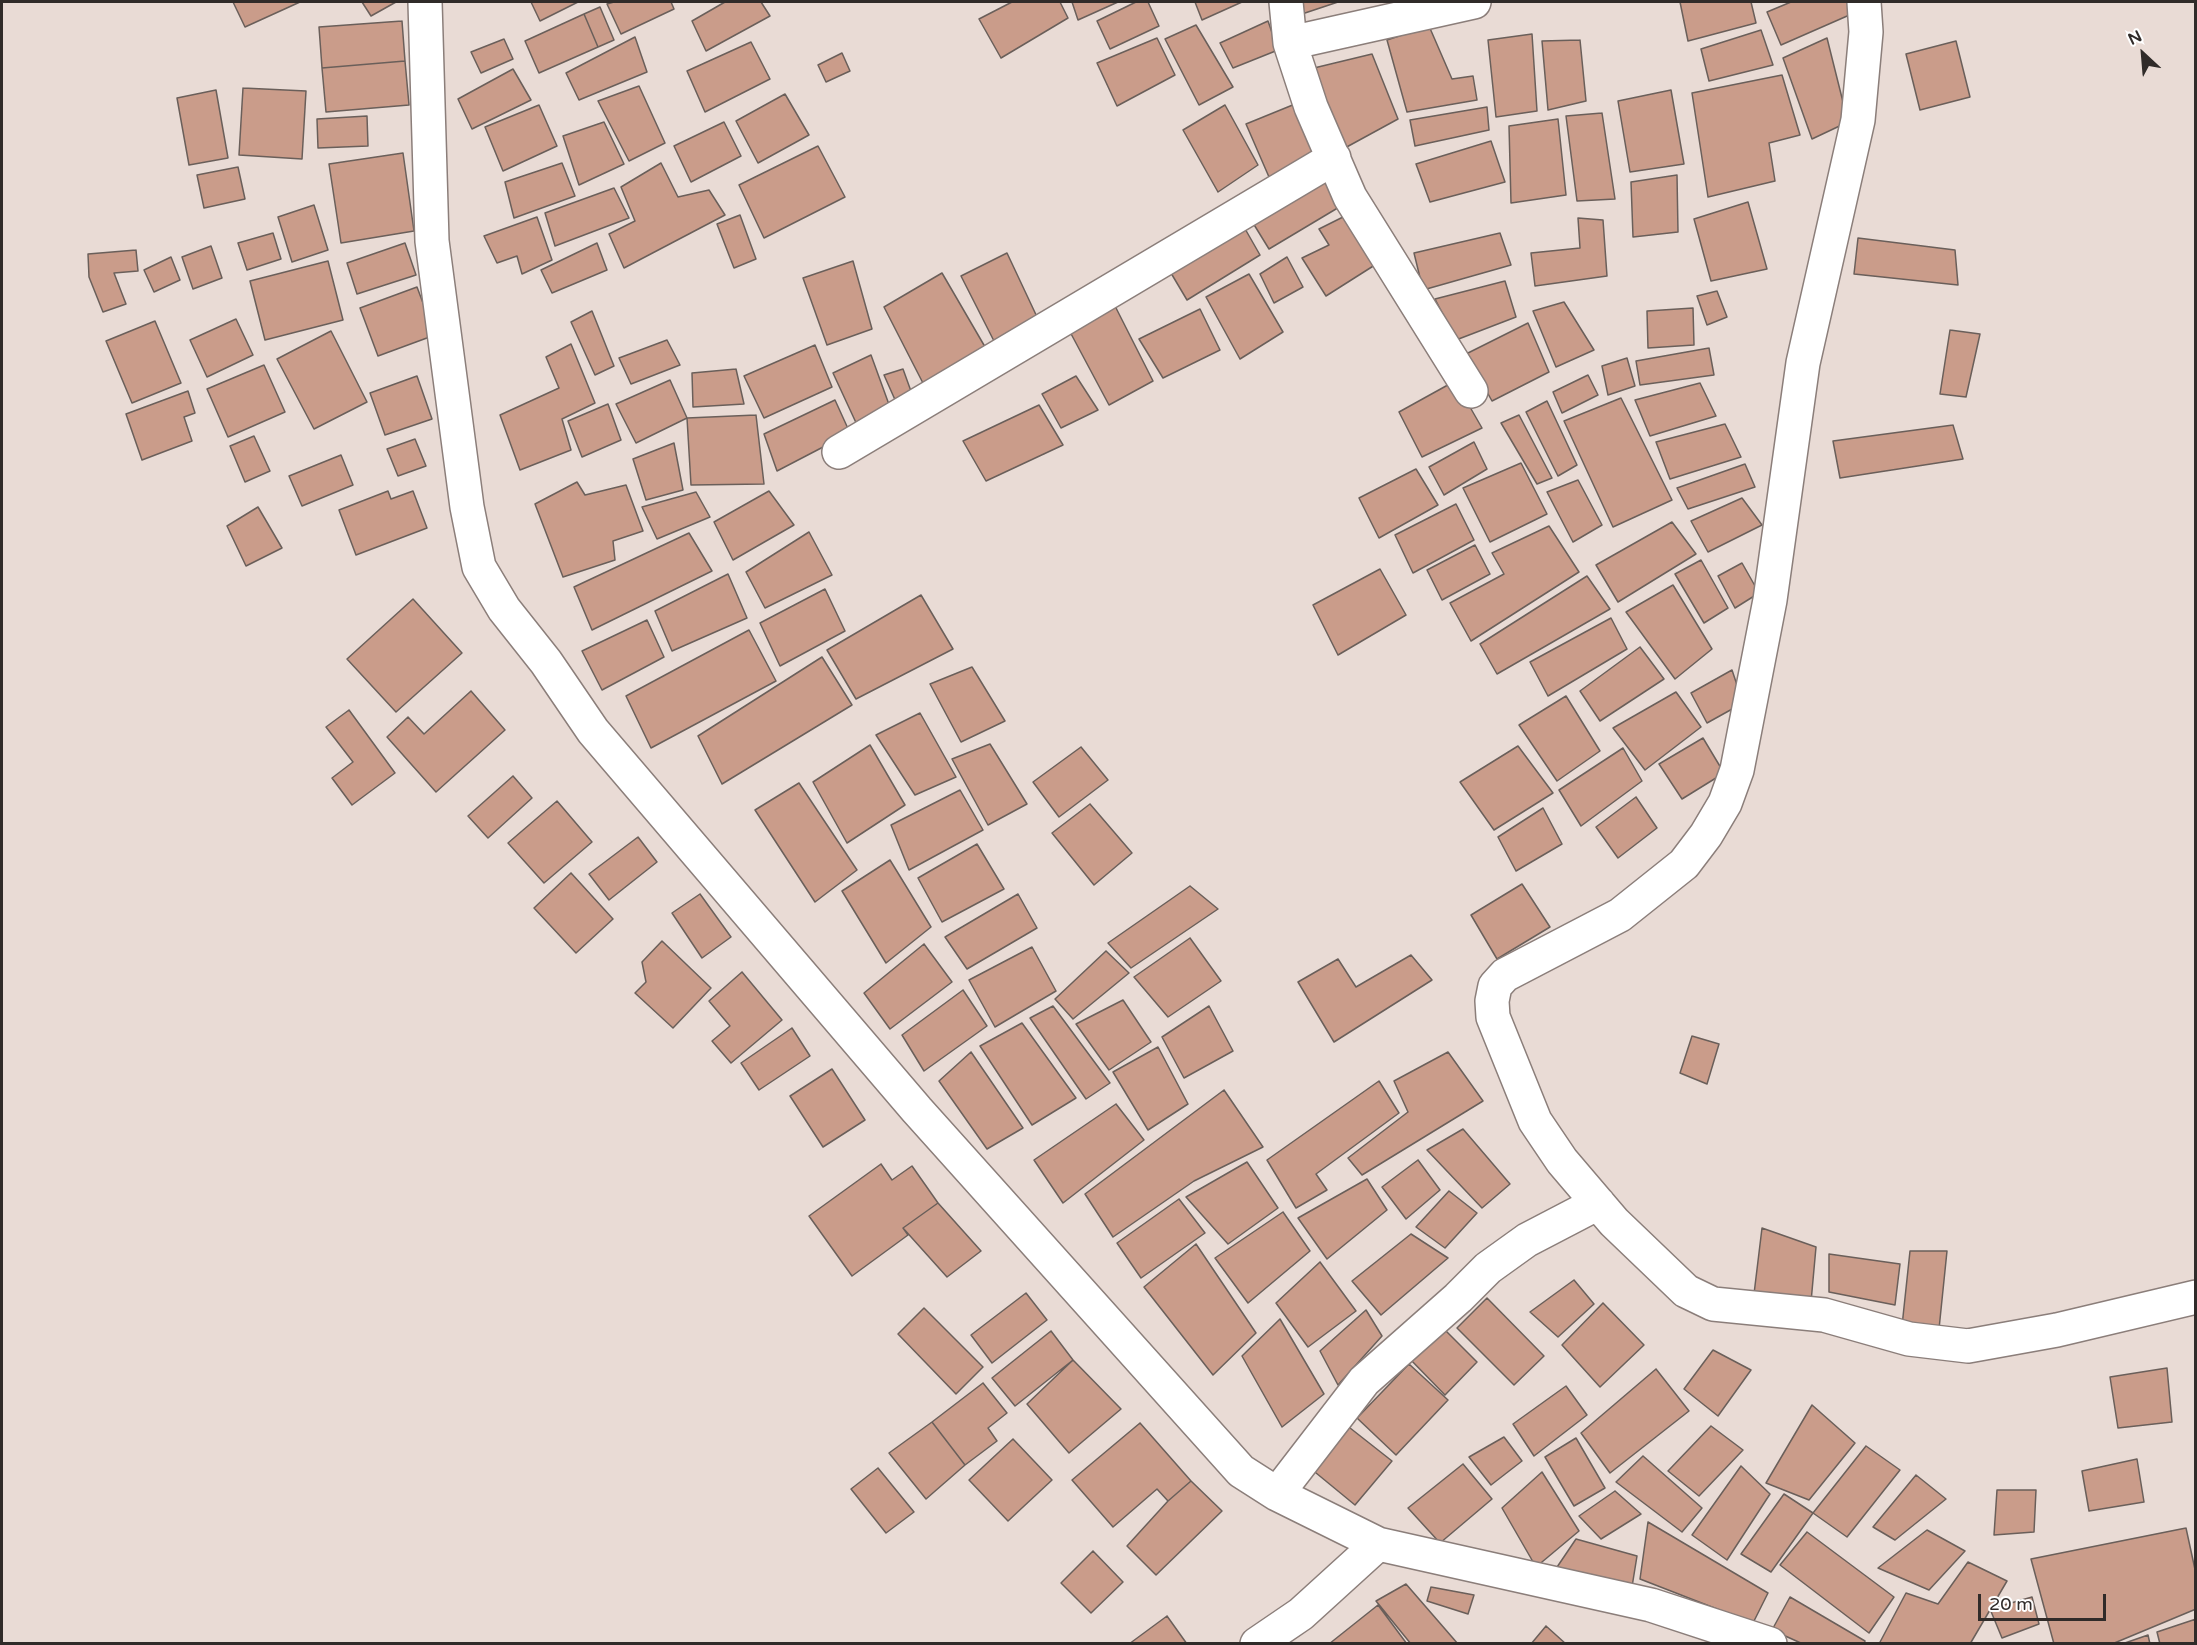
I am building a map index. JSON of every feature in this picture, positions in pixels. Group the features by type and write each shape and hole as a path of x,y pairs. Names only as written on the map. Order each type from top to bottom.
{"street":[{"path":"425,2 432,241 462,472 479,567 504,609 546,662 593,731 917,1110 1241,1471 1277,1494 1378,1544 1652,1605 1770,1644"},
{"path":"1286,2 1290,43 1311,107 1350,197 1472,391"},
{"path":"1290,43 1474,2"},
{"path":"1864,2 1866,32 1858,120 1803,363 1770,600 1737,770 1725,803 1706,835 1684,864 1620,915 1505,975 1495,986 1492,1002 1493,1017 1535,1121 1562,1161 1614,1222 1686,1291 1713,1305 1824,1315 1909,1339 1968,1346 2056,1330 2196,1297"},
{"path":"839,452 1334,158"},
{"path":"1277,1494 1364,1381 1458,1298 1488,1268 1527,1240 1598,1203"},
{"path":"1257,1644 1300,1614 1378,1544"}],"building":[{"path":"233,2 300,2 245,27"},
{"path":"362,2 396,2 371,16"},
{"path":"531,2 578,2 540,21"},
{"path":"671,2 674,9 621,34 607,4"},
{"path":"725,2 761,2 770,16 706,51 692,21"},
{"path":"1012,2 1060,2 1068,18 1001,58 979,19"},
{"path":"1072,2 1118,2 1078,20"},
{"path":"1136,2 1148,2 1159,26 1110,49 1097,21"},
{"path":"1195,2 1242,2 1202,20"},
{"path":"1300,2 1338,2 1302,14"},
{"path":"1680,2 1751,2 1756,23 1688,41"},
{"path":"1791,2 1850,2 1854,13 1781,45 1767,12"},
{"path":"600,7 614,40 598,47 584,14"},
{"path":"584,14 598,47 539,73 525,41"},
{"path":"402,21 405,61 322,68 319,27"},
{"path":"1268,21 1278,50 1233,68 1220,43"},
{"path":"1196,25 1233,87 1199,105 1165,39"},
{"path":"1429,26 1452,79 1473,76 1477,100 1407,112 1387,40"},
{"path":"1761,30 1773,65 1709,81 1701,49"},
{"path":"1532,34 1537,111 1496,117 1488,40"},
{"path":"635,37 647,72 579,100 566,73"},
{"path":"1157,38 1175,75 1117,106 1097,63"},
{"path":"1827,38 1848,122 1812,139 1783,58"},
{"path":"504,39 513,59 481,73 471,52"},
{"path":"1580,40 1586,101 1548,110 1542,41"},
{"path":"1956,41 1970,97 1920,110 1906,54"},
{"path":"751,42 770,79 705,112 687,71"},
{"path":"842,53 850,71 826,82 818,65"},
{"path":"1372,54 1398,119 1343,149 1314,68"},
{"path":"405,61 409,105 326,112 322,68"},
{"path":"513,69 531,100 472,129 458,99"},
{"path":"1782,75 1800,135 1769,143 1775,181 1708,197 1692,93"},
{"path":"639,86 665,143 629,161 598,101"},
{"path":"243,88 306,91 302,159 239,155"},
{"path":"216,90 228,158 189,165 177,98"},
{"path":"1671,90 1684,164 1630,172 1618,101"},
{"path":"785,94 809,135 758,163 736,121"},
{"path":"1300,102 1324,154 1269,177 1246,124"},
{"path":"539,105 557,146 503,171 485,127"},
{"path":"1225,105 1258,165 1218,192 1183,130"},
{"path":"1487,107 1489,130 1415,146 1410,120"},
{"path":"1602,113 1615,199 1577,201 1566,116"},
{"path":"367,116 368,146 318,148 317,119"},
{"path":"1558,119 1566,195 1511,203 1509,126"},
{"path":"604,122 624,164 579,185 563,136"},
{"path":"724,122 741,156 691,182 674,146"},
{"path":"1491,141 1505,182 1430,202 1416,164"},
{"path":"818,146 845,197 764,238 739,185"},
{"path":"403,153 414,231 341,243 329,164"},
{"path":"562,163 575,196 514,218 505,182"},
{"path":"661,163 678,197 709,190 725,215 624,268 609,234 635,221 621,187"},
{"path":"238,167 245,199 204,208 197,175"},
{"path":"1330,174 1346,203 1269,249 1253,223"},
{"path":"1677,175 1678,232 1633,237 1631,182"},
{"path":"614,188 629,218 555,246 545,213"},
{"path":"1748,202 1767,269 1711,281 1694,219"},
{"path":"314,205 328,250 292,262 278,217"},
{"path":"1349,214 1378,263 1326,296 1302,258 1329,245 1319,229"},
{"path":"740,215 756,259 734,268 717,224"},
{"path":"537,217 552,260 522,274 517,256 497,263 484,236"},
{"path":"1578,218 1603,220 1607,276 1535,286 1531,253 1580,248"},
{"path":"1244,227 1260,255 1187,300 1168,268"},
{"path":"273,233 281,259 247,270 238,243"},
{"path":"1500,233 1511,265 1423,290 1414,253"},
{"path":"1858,238 1955,250 1958,285 1854,274"},
{"path":"405,243 416,275 357,294 347,263"},
{"path":"597,243 607,270 552,293 541,270"},
{"path":"211,246 222,278 193,289 182,257"},
{"path":"136,250 138,271 114,273 126,304 103,312 89,277 88,254"},
{"path":"1007,253 1038,319 995,343 961,276"},
{"path":"171,257 180,280 154,292 144,270"},
{"path":"1287,257 1303,287 1274,303 1260,274"},
{"path":"328,261 343,320 265,340 250,281"},
{"path":"853,261 872,329 827,345 803,278"},
{"path":"942,273 988,352 926,389 884,307"},
{"path":"1249,274 1283,332 1240,359 1206,297"},
{"path":"1505,281 1516,317 1456,340 1435,299"},
{"path":"417,287 435,335 378,356 360,308"},
{"path":"1717,291 1727,317 1707,325 1697,296"},
{"path":"1564,302 1594,350 1556,367 1533,311"},
{"path":"1115,306 1153,381 1109,405 1069,330"},
{"path":"1693,308 1694,345 1648,348 1647,311"},
{"path":"1200,309 1220,350 1163,378 1139,339"},
{"path":"592,311 614,366 595,375 571,322"},
{"path":"236,319 253,355 207,377 190,340"},
{"path":"155,321 181,383 132,403 106,341"},
{"path":"1528,323 1549,372 1492,401 1466,354"},
{"path":"1950,330 1980,334 1966,397 1940,394"},
{"path":"331,331 367,402 314,429 277,359"},
{"path":"667,340 680,365 631,384 619,358"},
{"path":"571,344 595,403 562,419 571,450 520,470 500,415 559,388 546,357"},
{"path":"815,345 832,387 764,418 744,376"},
{"path":"1709,348 1714,375 1640,385 1636,361"},
{"path":"871,355 891,410 858,427 833,373"},
{"path":"1627,358 1635,386 1608,395 1602,366"},
{"path":"264,365 285,412 228,437 207,389"},
{"path":"736,369 744,404 693,407 692,373"},
{"path":"903,369 912,394 896,402 884,375"},
{"path":"1588,375 1598,395 1562,413 1553,392"},
{"path":"417,376 432,419 385,435 370,393"},
{"path":"1076,376 1098,410 1061,428 1042,394"},
{"path":"670,380 687,418 636,443 616,404"},
{"path":"1455,381 1482,428 1422,457 1399,412"},
{"path":"1700,383 1716,416 1650,436 1635,400"},
{"path":"188,391 195,413 184,417 192,441 142,460 126,414"},
{"path":"1621,398 1672,500 1613,527 1564,421"},
{"path":"835,400 850,433 777,471 764,434"},
{"path":"1547,401 1577,465 1558,476 1526,412"},
{"path":"608,404 621,440 582,457 568,421"},
{"path":"1039,405 1063,445 986,481 963,441"},
{"path":"756,415 764,484 691,485 687,418"},
{"path":"1519,415 1552,478 1537,484 1501,423"},
{"path":"1725,424 1741,457 1670,479 1656,442"},
{"path":"1953,425 1963,459 1840,478 1833,441"},
{"path":"254,436 270,471 245,482 230,446"},
{"path":"415,439 426,466 398,476 387,449"},
{"path":"1474,442 1487,469 1444,495 1429,467"},
{"path":"674,443 683,490 646,500 633,459"},
{"path":"341,455 353,485 302,506 289,476"},
{"path":"1521,463 1547,514 1490,542 1463,488"},
{"path":"1745,464 1755,487 1688,509 1677,488"},
{"path":"1416,469 1438,505 1379,538 1359,498"},
{"path":"1578,480 1602,525 1573,542 1547,492"},
{"path":"577,482 585,495 626,485 643,531 613,541 615,560 563,577 535,504"},
{"path":"388,491 391,499 413,491 427,528 356,555 339,510"},
{"path":"769,491 794,525 733,560 714,522"},
{"path":"696,492 710,517 657,539 642,507"},
{"path":"1742,498 1762,525 1708,552 1691,521"},
{"path":"1456,504 1474,540 1413,573 1395,535"},
{"path":"258,507 282,548 246,566 227,526"},
{"path":"1672,522 1696,554 1618,602 1596,565"},
{"path":"1549,526 1579,572 1471,641 1450,603 1504,574 1492,553"},
{"path":"809,532 832,575 765,608 746,572"},
{"path":"689,533 712,571 592,630 574,587"},
{"path":"1475,545 1490,574 1442,600 1427,570"},
{"path":"1701,560 1728,608 1704,623 1675,574"},
{"path":"1742,563 1759,593 1735,608 1718,576"},
{"path":"1380,569 1406,615 1338,655 1313,605"},
{"path":"728,574 747,618 672,651 655,611"},
{"path":"1587,576 1610,609 1497,674 1480,644"},
{"path":"1673,585 1712,649 1675,679 1626,612"},
{"path":"825,589 845,631 780,666 760,623"},
{"path":"921,595 953,649 856,699 827,650"},
{"path":"413,599 462,653 396,712 347,659"},
{"path":"1611,618 1627,649 1548,696 1530,662"},
{"path":"647,620 664,657 602,690 582,651"},
{"path":"749,630 776,681 651,748 626,696"},
{"path":"1640,647 1664,679 1600,721 1580,691"},
{"path":"822,657 852,705 722,784 698,736"},
{"path":"972,667 1005,721 961,742 930,684"},
{"path":"1732,670 1743,703 1707,723 1691,693"},
{"path":"471,691 505,730 436,792 387,737 408,717 424,734"},
{"path":"1676,692 1701,727 1645,770 1613,728"},
{"path":"1566,696 1600,751 1557,781 1519,725"},
{"path":"349,710 395,773 352,805 332,778 353,762 326,727"},
{"path":"920,713 956,777 915,795 876,735"},
{"path":"1703,738 1724,773 1682,799 1659,764"},
{"path":"990,744 1027,804 988,825 952,759"},
{"path":"870,745 905,805 847,843 813,782"},
{"path":"1518,746 1553,793 1494,830 1460,782"},
{"path":"1081,747 1108,780 1059,817 1033,782"},
{"path":"1623,748 1642,781 1581,826 1559,790"},
{"path":"513,776 532,798 488,838 468,816"},
{"path":"799,783 857,870 815,902 755,810"},
{"path":"960,790 983,830 909,870 891,825"},
{"path":"1636,797 1657,828 1618,858 1596,827"},
{"path":"557,801 592,842 544,883 508,843"},
{"path":"1090,804 1132,853 1094,885 1052,833"},
{"path":"1543,808 1562,844 1516,871 1498,837"},
{"path":"638,837 657,862 609,900 589,874"},
{"path":"977,844 1004,889 942,922 918,878"},
{"path":"890,860 931,927 886,963 842,891"},
{"path":"571,873 613,919 576,953 534,908"},
{"path":"1522,884 1550,927 1497,959 1471,915"},
{"path":"1190,886 1218,909 1131,968 1108,943"},
{"path":"700,894 731,937 702,958 672,913"},
{"path":"1018,894 1037,928 967,969 945,937"},
{"path":"1190,938 1221,981 1168,1017 1134,977"},
{"path":"662,941 711,988 673,1028 635,993 646,982 642,962"},
{"path":"924,944 952,982 890,1029 864,993"},
{"path":"1032,947 1056,991 995,1027 969,980"},
{"path":"1106,951 1129,973 1073,1019 1055,999"},
{"path":"1411,955 1432,980 1334,1042 1298,982 1338,959 1356,987"},
{"path":"742,972 782,1020 731,1063 712,1041 730,1026 709,1001"},
{"path":"963,990 987,1026 924,1071 902,1035"},
{"path":"1123,1000 1151,1042 1109,1070 1076,1024"},
{"path":"1053,1006 1110,1083 1086,1099 1030,1018"},
{"path":"1209,1006 1233,1051 1184,1078 1162,1037"},
{"path":"1022,1023 1076,1098 1032,1125 980,1046"},
{"path":"792,1028 810,1056 759,1090 741,1063"},
{"path":"1692,1036 1719,1044 1707,1084 1680,1073"},
{"path":"1158,1047 1188,1104 1148,1130 1113,1072"},
{"path":"971,1052 1023,1128 987,1149 939,1081"},
{"path":"1448,1052 1483,1101 1362,1175 1348,1158 1408,1112 1394,1081"},
{"path":"832,1069 865,1120 823,1147 790,1096"},
{"path":"1379,1081 1399,1113 1316,1174 1327,1190 1296,1208 1267,1160"},
{"path":"1224,1090 1263,1147 1194,1181 1113,1237 1085,1194"},
{"path":"1116,1104 1144,1140 1063,1203 1034,1160"},
{"path":"1463,1129 1510,1184 1482,1208 1427,1150"},
{"path":"1418,1160 1440,1190 1406,1219 1382,1187"},
{"path":"1247,1162 1278,1208 1228,1244 1186,1197"},
{"path":"881,1164 892,1180 912,1166 938,1203 903,1228 908,1235 852,1276 809,1216"},
{"path":"1367,1179 1387,1210 1327,1259 1298,1218"},
{"path":"1449,1191 1477,1213 1445,1248 1416,1227"},
{"path":"1179,1199 1205,1233 1141,1278 1117,1243"},
{"path":"938,1203 981,1251 947,1277 903,1228"},
{"path":"1283,1212 1310,1251 1248,1303 1215,1258"},
{"path":"1762,1228 1816,1247 1811,1302 1754,1294"},
{"path":"1411,1234 1448,1258 1381,1315 1352,1281"},
{"path":"1196,1244 1256,1333 1213,1375 1144,1287"},
{"path":"1910,1251 1947,1251 1939,1329 1902,1326"},
{"path":"1829,1254 1900,1264 1895,1305 1829,1292"},
{"path":"1320,1262 1356,1311 1308,1347 1276,1303"},
{"path":"1574,1280 1594,1304 1558,1337 1530,1312"},
{"path":"1026,1293 1047,1320 992,1363 971,1335"},
{"path":"1487,1298 1544,1356 1514,1385 1457,1328"},
{"path":"1603,1303 1644,1345 1600,1387 1562,1345"},
{"path":"924,1308 983,1367 956,1394 898,1334"},
{"path":"1366,1310 1382,1336 1338,1385 1320,1351"},
{"path":"1280,1319 1324,1394 1282,1427 1242,1356"},
{"path":"1440,1325 1477,1362 1445,1395 1408,1357"},
{"path":"1051,1331 1073,1360 1015,1406 992,1378"},
{"path":"1713,1350 1751,1370 1718,1416 1684,1389"},
{"path":"1073,1360 1121,1409 1069,1453 1027,1404"},
{"path":"1409,1364 1448,1400 1396,1455 1357,1418"},
{"path":"2167,1368 2172,1422 2118,1428 2110,1377"},
{"path":"1656,1369 1689,1411 1610,1473 1581,1433"},
{"path":"983,1383 1007,1413 988,1428 997,1441 965,1465 932,1422"},
{"path":"1566,1386 1587,1415 1534,1456 1513,1424"},
{"path":"1812,1405 1855,1443 1809,1500 1766,1483"},
{"path":"932,1422 965,1465 926,1499 889,1453"},
{"path":"1140,1423 1191,1481 1168,1501 1157,1489 1113,1527 1072,1480"},
{"path":"1345,1424 1392,1461 1355,1505 1310,1468"},
{"path":"1711,1426 1743,1450 1699,1496 1668,1471"},
{"path":"1504,1437 1522,1461 1491,1485 1469,1457"},
{"path":"1576,1438 1605,1488 1574,1506 1545,1457"},
{"path":"1013,1439 1052,1480 1008,1521 969,1480"},
{"path":"1866,1446 1900,1470 1847,1537 1813,1513"},
{"path":"1643,1456 1702,1508 1682,1532 1616,1482"},
{"path":"2137,1459 2144,1502 2089,1511 2082,1471"},
{"path":"1463,1464 1492,1499 1440,1543 1408,1508"},
{"path":"1741,1466 1770,1494 1727,1560 1692,1535"},
{"path":"878,1468 914,1512 886,1533 851,1489"},
{"path":"1542,1472 1579,1531 1536,1567 1502,1508"},
{"path":"1916,1475 1946,1499 1895,1540 1873,1527"},
{"path":"1191,1481 1222,1511 1156,1575 1127,1546 1168,1501"},
{"path":"1997,1490 2036,1490 2034,1532 1994,1535"},
{"path":"1615,1491 1641,1514 1601,1539 1579,1516"},
{"path":"1784,1494 1813,1513 1771,1572 1741,1554"},
{"path":"1648,1522 1768,1593 1753,1623 1640,1579"},
{"path":"2186,1528 2196,1574 2196,1609 2112,1644 2054,1644 2031,1559"},
{"path":"1927,1530 1965,1551 1929,1590 1878,1568"},
{"path":"1807,1532 1894,1597 1869,1633 1780,1565"},
{"path":"1576,1539 1637,1556 1631,1593 1551,1576"},
{"path":"1093,1551 1123,1582 1091,1613 1061,1583"},
{"path":"1968,1562 2007,1581 1970,1644 1879,1644 1906,1593 1938,1604"},
{"path":"1406,1584 1458,1644 1411,1644 1376,1601"},
{"path":"1431,1587 1474,1595 1468,1614 1427,1601"},
{"path":"1790,1597 1865,1641 1864,1644 1803,1644 1772,1630"},
{"path":"2032,1597 2039,1624 2002,1638 1990,1609"},
{"path":"1378,1605 1407,1644 1329,1644"},
{"path":"1167,1616 1187,1644 1129,1644"},
{"path":"2196,1619 2196,1644 2160,1644 2157,1632"},
{"path":"1546,1626 1566,1644 1531,1644"},
{"path":"2148,1635 2150,1644 2122,1644"}]}
